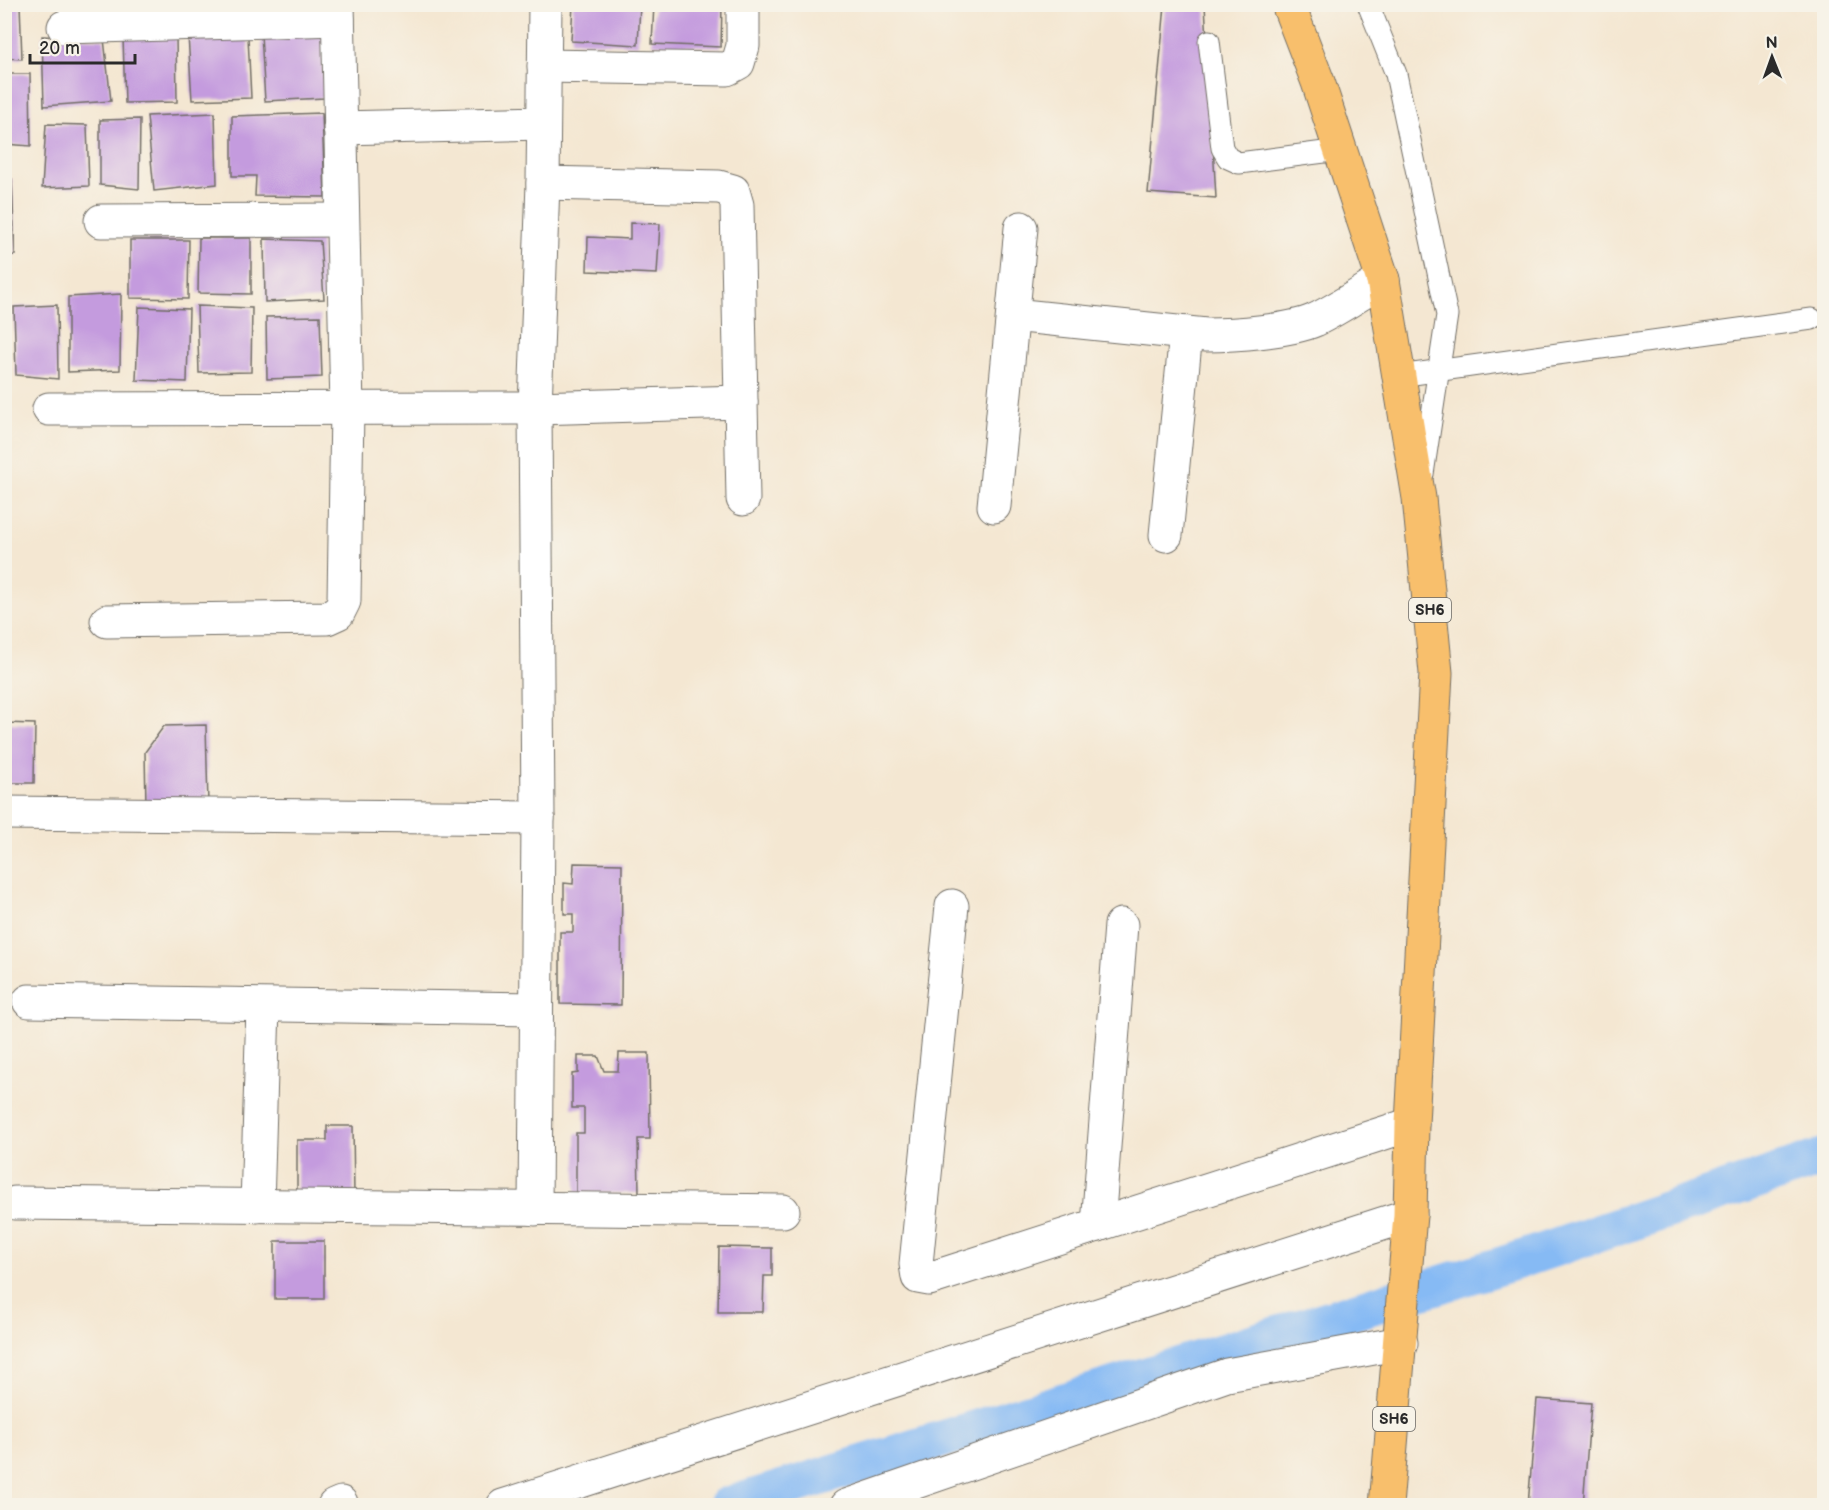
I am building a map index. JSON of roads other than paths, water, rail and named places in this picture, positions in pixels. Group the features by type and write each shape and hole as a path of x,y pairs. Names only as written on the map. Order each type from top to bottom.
{"main road":[{"name":"SH6","path":"1288,4 1318,82 1383,280 1419,498 1436,673 1412,1124 1409,1225 1386,1506"}],"street":[{"path":"535,1209 538,818 535,408 543,183 545,4"},
{"path":"544,66 727,69 738,63 743,46 743,4"},
{"path":"64,27 137,15 338,12 347,409 344,601 338,613 327,618 107,621"},
{"path":"340,128 543,123"},
{"path":"543,183 719,187 733,191 737,205 743,499"},
{"path":"101,221 342,220"},
{"path":"994,506 1021,228"},
{"path":"1013,315 1185,333 1226,335 1303,324 1316,320 1383,280"},
{"path":"1166,535 1185,333"},
{"path":"49,409 535,408 741,402"},
{"path":"4,813 538,818"},
{"path":"952,906 918,1252 918,1277 929,1279 1412,1124"},
{"path":"1098,1225 1121,925"},
{"path":"30,1001 536,1009"},
{"path":"258,1206 263,1006"},
{"path":"15,1203 783,1211"},
{"path":"504,1506 1409,1225"},
{"path":"846,1506 1227,1375 1401,1338"}],"lane":[{"path":"1368,4 1396,74 1448,315 1419,498"},
{"path":"1209,41 1222,148 1228,158 1239,163 1340,150"},
{"path":"1399,376 1812,319"}],"waterway":[{"path":"727,1506 1516,1261 1824,1157"}]}
